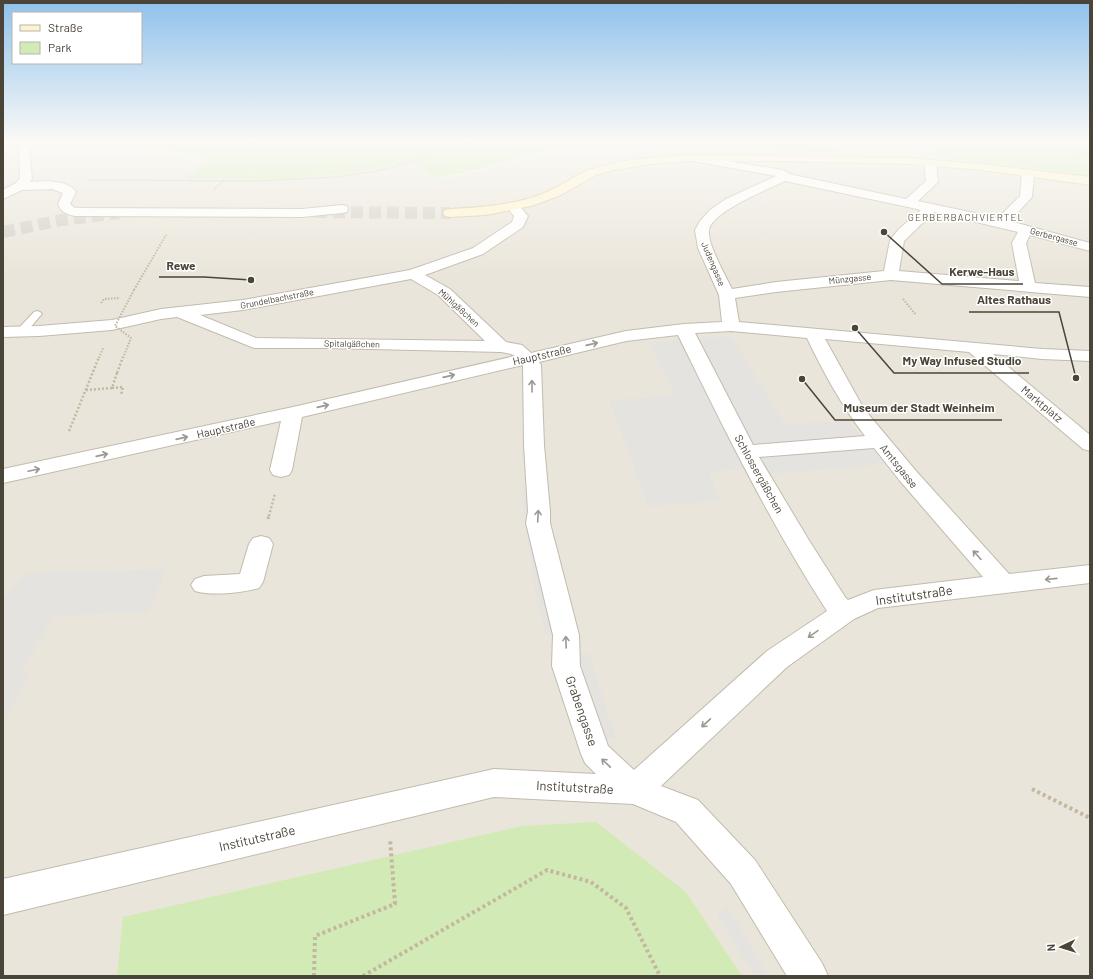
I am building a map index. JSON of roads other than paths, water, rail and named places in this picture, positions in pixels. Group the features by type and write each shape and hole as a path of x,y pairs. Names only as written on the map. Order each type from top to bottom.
{"main road":[{"path":"450,213 486,211 512,206 548,195 564,187"}],"street":[{"path":"3,195 19,187"},
{"path":"57,187 70,192 64,204 68,210 76,212 302,214 342,209"},
{"name":"Judengasse","path":"731,326 727,294 705,248 702,230 705,224 715,213 730,202 762,187"},
{"name":"Gerbergasse","path":"833,187 1001,223 1024,233 1090,247"},
{"path":"908,203 927,187"},
{"path":"1001,223 1026,197 1027,187"},
{"name":"Grundelbachstraße","path":"3,332 39,331 112,325 160,314 218,309 413,274 478,251 508,232 518,224 521,216 512,206"},
{"path":"890,275 897,240 932,208"},
{"path":"921,218 994,230 1024,233 1019,244 1028,287"},
{"name":"Mühlgäßchen","path":"413,274 444,292 501,347"},
{"name":"Münzgasse","path":"727,294 776,287 890,275 1090,292"},
{"name":"Spitalgäßchen","path":"179,312 254,343 501,347 516,349 527,359"},
{"name":"Hauptstraße","path":"3,476 293,413 626,336 684,329 731,326 1042,354 1090,356"},
{"name":"Schlossergäßchen","path":"684,329 746,452 800,546 836,604 845,612"},
{"name":"Amtsgasse","path":"814,334 825,357 856,412 948,524 1003,584"},
{"name":"Marktplatz","path":"976,348 1090,444"},
{"name":"Grabengasse","path":"527,359 532,365 534,445 539,511 538,524 566,635 566,666 596,754 634,790 687,811 743,872 809,976"},
{"path":"281,470 293,413"},
{"path":"746,452 879,441"},
{"path":"204,585 250,582 261,544"},
{"name":"Institutstraße","path":"3,897 494,783 634,790 777,659 845,612 874,599 1090,574"}],"lane":[{"path":"21,332 37,314"}],"tunnel":[{"path":"315,212 450,213"},
{"path":"3,232 61,220 119,213"}],"place":[{"name":"Kerwe-Haus","path":"884,232"},
{"name":"Rewe","path":"251,280"},
{"name":"My Way Infused Studio","path":"855,328"},
{"name":"Altes Rathaus","path":"1076,378"},
{"name":"Museum der Stadt Weinheim","path":"802,379"}],"district":[{"name":"GERBERBACHVIERTEL","path":"966,217"}]}
